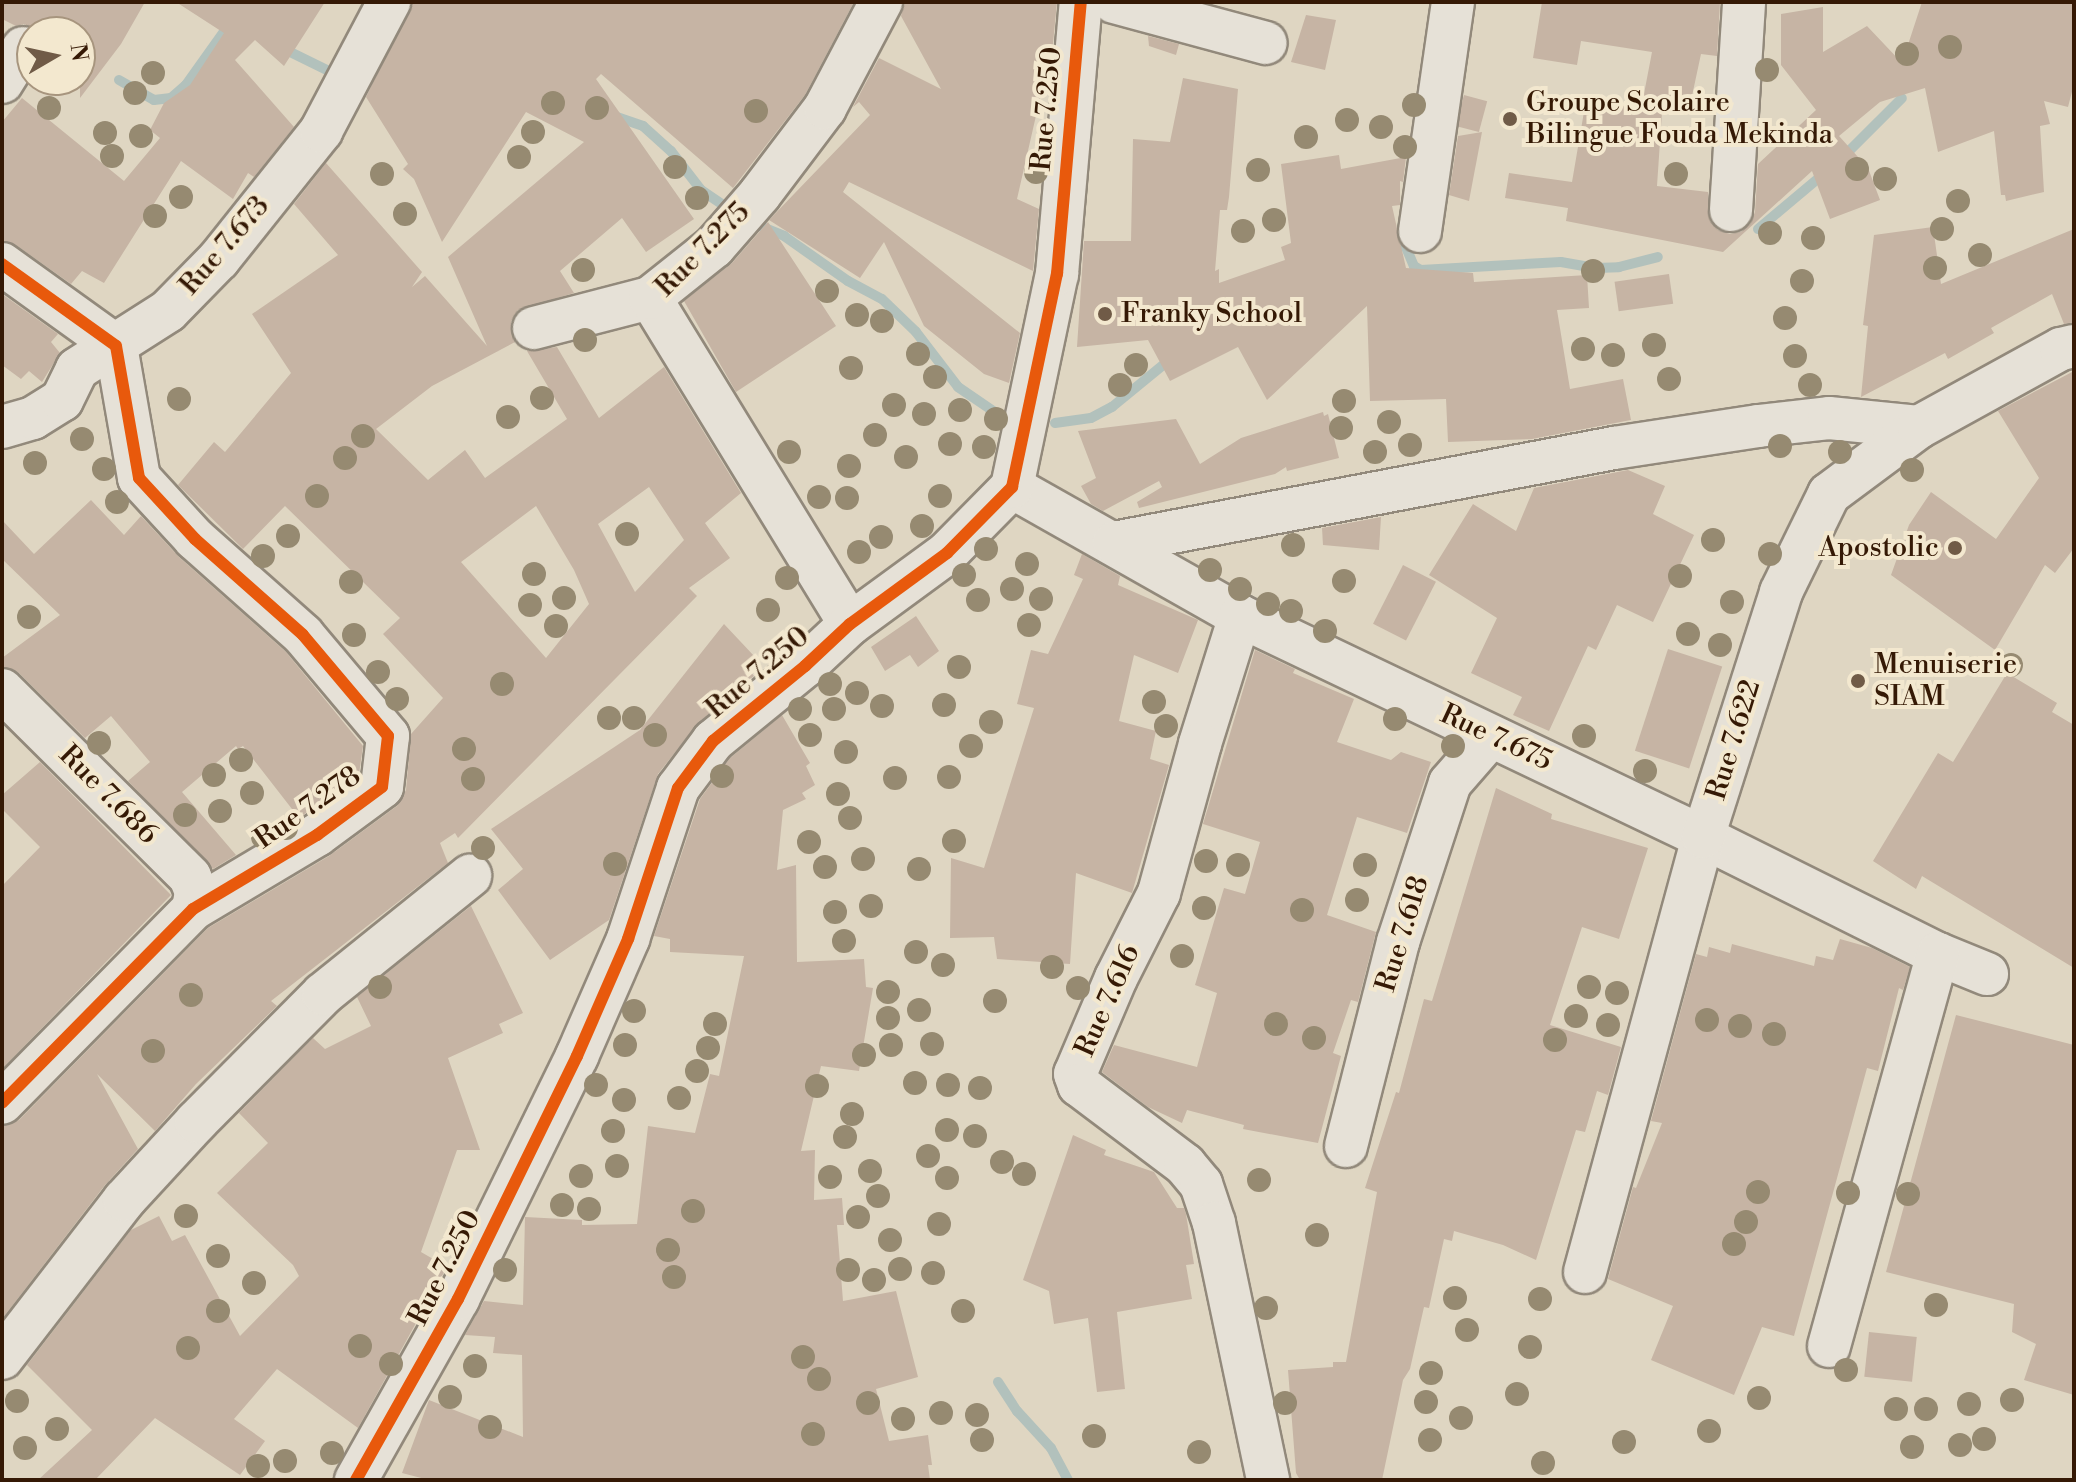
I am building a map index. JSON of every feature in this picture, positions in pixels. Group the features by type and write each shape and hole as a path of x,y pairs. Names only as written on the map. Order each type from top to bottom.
{"street":[{"name":"Rue 7.673","path":"2,427 33,418 62,400 77,369 168,311 219,259 321,131 389,2"},
{"name":"Rue 7.275","path":"850,624 650,298 714,247 760,194 825,108 881,2"},
{"name":"Rue 7.250","path":"356,1480 458,1299 577,1056 628,939 678,788 713,741 795,675 850,624 947,553 1012,487 1057,274 1081,2"},
{"path":"1114,2 1266,43"},
{"path":"1420,231 1453,2"},
{"path":"1731,210 1744,2"},
{"path":"2,264 116,346"},
{"path":"534,328 650,298"},
{"name":"Rue 7.278","path":"2,1103 193,909 317,835 382,787 388,736 303,635 195,539 139,478 116,346"},
{"name":"Rue 7.622","path":"1585,1272 1703,837 1781,592 1829,494 1919,427 2061,349 2074,346"},
{"path":"1114,543 1614,448 1758,426 1829,418 1919,427"},
{"name":"Rue 7.675","path":"1012,487 1240,616 1703,837 1938,954 1987,974"},
{"name":"Rue 7.616","path":"1240,616 1200,744 1159,893 1116,978 1075,1074 1079,1085 1185,1165 1201,1184 1214,1223 1268,1480"},
{"name":"Rue 7.686","path":"2,690 190,877 196,892 193,909"},
{"name":"Rue 7.618","path":"1346,1146 1398,942 1450,783 1491,736"},
{"path":"2,1358 124,1200 196,1122 323,994 470,876"},
{"path":"1829,1346 1938,954"}],"building":[{"path":"2,2 145,2 121,44 96,77 96,16 16,16 16,26 2,19"},
{"path":"176,2 325,2 284,66 255,40 235,60 294,127 254,177 248,173 233,199 181,161 104,283 82,271 71,284 16,245 2,240 2,122 22,98 124,181 160,138 150,130 164,103 190,85 224,33"},
{"path":"413,2 854,2 805,95 733,188 601,74 596,79 694,219 646,252 622,218 560,271 574,293 518,310 511,322 515,342 432,386 376,429 428,480 465,450 485,478 567,419 527,351 557,347 599,418 664,367 741,493 705,523 730,558 689,588 697,596 458,838 455,833 440,843 448,863 271,1001 277,1006 196,1084 155,1131 97,1074 138,1149 105,1185 2,1319 2,1126 19,1120 208,928 329,856 397,806 406,790 411,734 443,698 383,634 400,618 285,506 243,549 178,485 214,442 225,452 291,373 252,314 338,255 294,204 326,163 422,272 412,287 425,276 487,346 448,257 584,142 526,112 442,242 414,179 403,169 408,164 366,97","holes":["649,487 684,540 635,592 598,524","536,506 574,570 589,604 546,658 461,562"]},
{"path":"905,2 1057,2 1051,64 1048,63 1017,199 1039,209 1033,271 849,182 843,192 1020,333 1009,383 984,374 924,326 884,242 860,278 769,220 870,115 859,102 853,107 879,58 941,89 901,16"},
{"path":"1542,2 1720,2 1717,56 1701,54 1689,110 1643,99 1652,52 1581,41 1577,65 1533,58"},
{"path":"1922,2 2074,2 2074,84 2068,107 2044,101 2050,124 2040,126 2044,192 2006,201 2005,195 2001,195 1994,131 1938,152 1925,88 1880,102 1839,136 1868,168 1880,200 1830,219 1812,171 1723,252 1566,221 1568,208 1505,198 1509,173 1572,182 1586,100 1662,112 1657,186 1708,192 1710,221 1718,230 1730,234 1741,232 1750,224 1755,212 1758,164 1816,110 1781,65 1781,14 1823,7 1823,52 1867,26 1902,63"},
{"path":"1306,15 1336,20 1325,70 1291,62"},
{"path":"1148,36 1179,44 1176,55 1149,46"},
{"path":"1183,78 1238,89 1229,197 1227,210 1220,210 1215,271 1219,269 1219,283 1285,260 1281,247 1291,243 1281,164 1339,155 1341,169 1406,157 1403,182 1400,181 1400,205 1392,206 1406,268 1473,273 1474,282 1587,275 1589,308 1557,310 1570,389 1623,379 1631,420 1532,439 1448,442 1446,399 1370,401 1367,306 1267,400 1238,347 1170,381 1148,340 1077,347 1084,241 1131,241 1133,139 1170,142"},
{"path":"1464,95 1487,101 1479,132 1456,126"},
{"path":"1482,132 1469,201 1449,195 1458,136"},
{"path":"768,222 836,326 736,392 684,301 732,263"},
{"path":"1933,227 1941,284 2074,229 2074,323 2064,324 2052,294 1991,328 1994,333 1948,359 1945,353 1861,397 1868,326 1863,325 1874,235"},
{"path":"1669,274 1673,304 1619,311 1615,282"},
{"path":"2,294 58,334 51,342 60,353 42,382 29,371 21,379 2,365"},
{"path":"2074,371 2074,548 2055,573 2045,565 1995,650 1891,575 1909,525 1931,492 1996,539 2039,478 1998,411"},
{"path":"1323,412 1324,416 1328,414 1339,458 1287,471 1286,467 1275,474 1139,508 1137,502 1162,487 1159,481 1103,511 1091,504 1081,486 1096,478 1078,431 1176,419 1200,464 1241,438"},
{"path":"1628,470 1665,486 1653,514 1694,535 1653,622 1617,605 1596,650 1588,646 1549,731 1513,715 1522,697 1471,673 1497,618 1429,575 1473,504 1516,531 1534,488"},
{"path":"91,500 124,535 141,516 179,557 286,652 363,746 359,774 299,818 243,746 238,749 236,746 182,792 236,855 213,869 128,781 150,762 111,716 85,738 19,673 2,667 2,658 60,615 2,559 2,520 34,554"},
{"path":"1381,517 1379,550 1323,545 1322,528"},
{"path":"1082,554 1120,576 1118,585 1198,620 1178,673 1134,655 1119,721 1156,731 1150,759 1169,765 1132,893 1076,873 1070,964 997,959 994,937 950,938 951,858 984,868 1034,708 1017,704 1031,650 1048,654 1083,579 1074,575"},
{"path":"1403,565 1436,582 1406,641 1373,624"},
{"path":"916,616 939,651 918,667 910,655 885,671 871,647"},
{"path":"724,624 755,657 746,666 754,676 698,723 658,774 609,920 550,960 498,890 523,869 491,829 640,730"},
{"path":"1668,649 1722,667 1689,768 1635,751"},
{"path":"1255,650 1295,669 1293,673 1354,699 1337,742 1391,760 1401,752 1431,762 1407,833 1357,817 1327,915 1376,932 1358,1002 1351,1000 1333,1053 1341,1056 1318,1143 1243,1129 1244,1125 1187,1110 1182,1123 1148,1107 1102,1072 1114,1045 1197,1067 1217,993 1195,985 1224,888 1245,894 1260,842 1203,824"},
{"path":"2007,673 2057,703 2052,712 2074,725 2074,968 1922,876 1916,889 1873,861 1938,753 1953,762"},
{"path":"782,715 810,763 806,766 815,785 802,793 806,799 783,810 777,870 796,865 797,962 864,959 866,987 873,988 859,1071 821,1066 801,1151 815,1150 814,1200 842,1198 844,1225 837,1225 843,1301 896,1291 918,1377 876,1389 889,1441 928,1435 932,1465 928,1465 930,1480 429,1480 402,1473 429,1400 523,1437 522,1355 493,1353 495,1337 465,1335 484,1301 523,1305 525,1217 582,1220 582,1225 637,1224 648,1126 695,1133 710,1074 719,1076 744,956 670,952 670,939 654,936 700,799 730,758"},
{"path":"40,762 171,895 2,1069 2,886 40,847 2,809 2,795"},
{"path":"1496,788 1552,814 1551,819 1648,848 1619,939 1582,927 1550,1025 1621,1047 1608,1095 1597,1091 1585,1132 1576,1130 1536,1260 1503,1245 1454,1231 1452,1241 1444,1239 1429,1308 1424,1307 1410,1369 1403,1380 1382,1480 1300,1480 1296,1473 1288,1370 1333,1367 1333,1362 1346,1362 1377,1192 1365,1188 1396,1092 1399,1093 1424,999 1432,1001"},
{"path":"471,906 523,1013 499,1024 503,1033 448,1058 480,1150 457,1150 421,1252 447,1267 358,1428 277,1369 234,1419 265,1441 240,1475 155,1418 95,1480 38,1480 92,1430 27,1365 131,1230 159,1216 172,1241 185,1235 240,1336 299,1276 293,1265 217,1193 268,1143 239,1113 313,1038 325,1049 371,1026 357,997"},
{"path":"1840,939 1872,948 1910,967 1903,990 1899,988 1878,1071 1867,1068 1794,1336 1762,1327 1734,1395 1651,1360 1673,1306 1608,1279 1633,1187 1636,1188 1662,1123 1651,1121 1696,954 1707,957 1709,947 1730,953 1732,944 1814,966 1816,956 1833,960"},
{"path":"1956,1015 2074,1045 2074,1395 2024,1380 2036,1344 2012,1332 2014,1304 1886,1272"},
{"path":"1073,1135 1106,1150 1104,1155 1154,1172 1177,1208 1184,1208 1186,1214 1194,1264 1186,1265 1192,1299 1117,1312 1125,1389 1097,1392 1088,1318 1054,1324 1049,1291 1023,1280"},
{"path":"1869,1332 1917,1337 1912,1382 1864,1377"}],"waterway":[{"path":"119,80 154,100 171,98 186,85 230,23"},
{"path":"280,47 329,71"},
{"path":"1841,159 1902,98"},
{"path":"611,115 643,126 671,151 701,190 734,212"},
{"path":"1758,229 1826,172"},
{"path":"750,222 784,236 848,281 882,299 916,332 958,387 1002,417 1018,421"},
{"path":"1390,243 1405,245 1414,266 1421,270 1561,262 1596,268 1619,267 1658,257"},
{"path":"1055,423 1091,418 1112,407 1163,365"},
{"path":"998,1382 1017,1411 1051,1448 1068,1480"}],"cycle path":[{"path":"356,1480 458,1299 577,1056 628,939 678,788 713,741 805,666 850,624 947,553 1012,487 1057,274 1081,2"},
{"path":"2,264 116,346 139,478 195,539 303,635 388,736 382,787 317,835 193,909 2,1103"}],"place":[{"name":"Groupe Scolaire Bilingue Fouda Mekinda","path":"1510,119"},
{"name":"Franky School","path":"1105,314"},
{"name":"Apostolic","path":"1955,548"},
{"name":"Menuiserie SIAM","path":"1858,681"}]}
